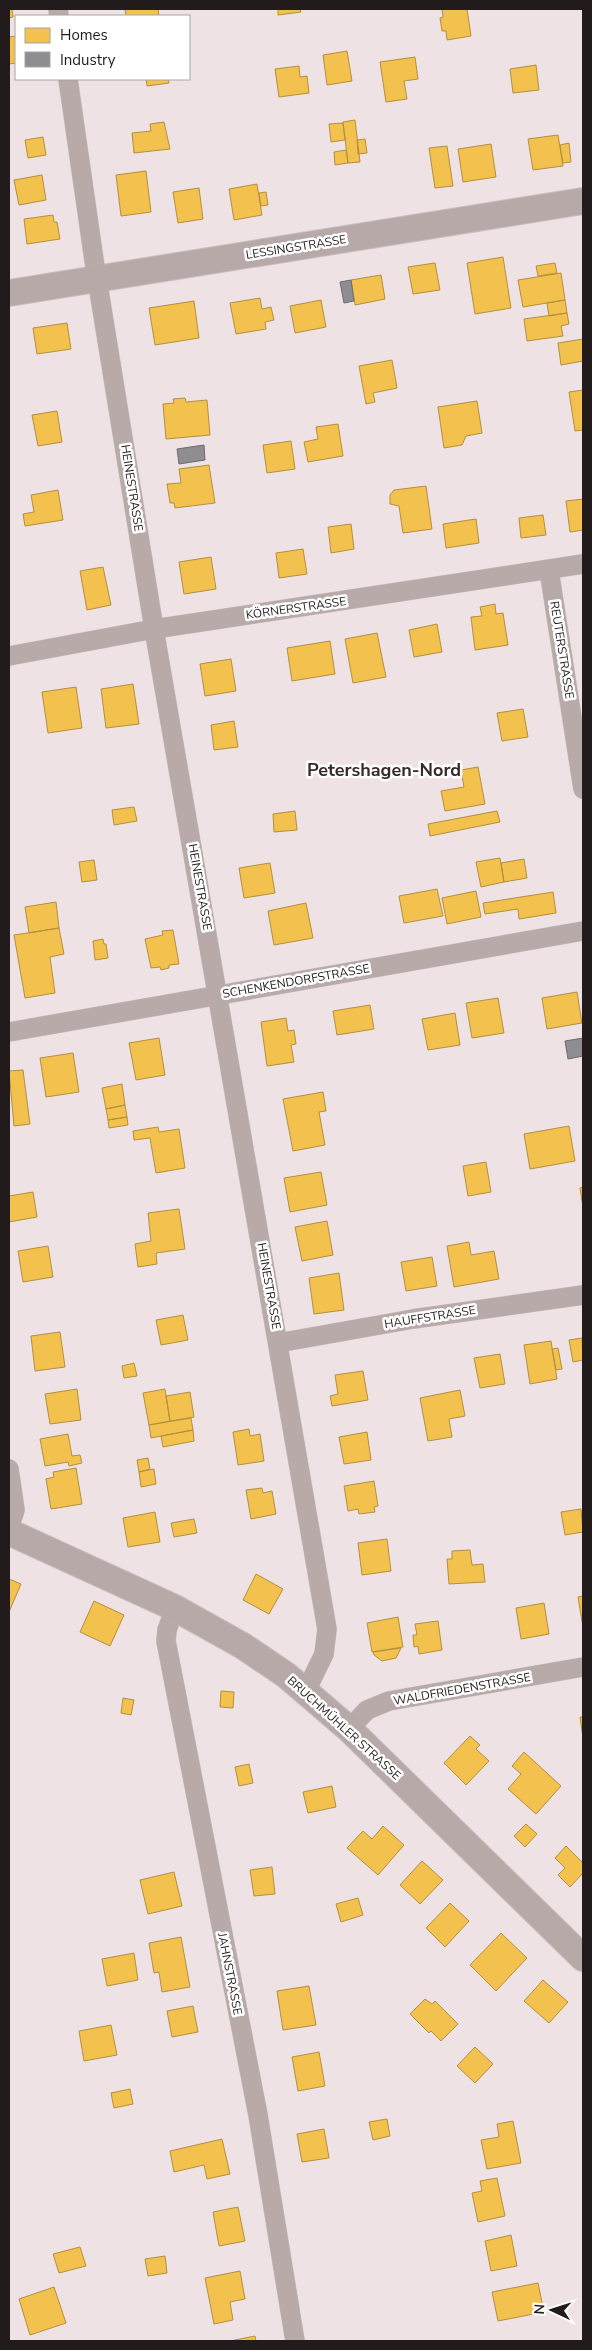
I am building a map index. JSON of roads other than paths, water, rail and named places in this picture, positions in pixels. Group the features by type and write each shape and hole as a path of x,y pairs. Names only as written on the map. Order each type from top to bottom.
{"street":[{"name":"HEINESTRASSE","path":"68,80 154,629 219,995 327,1629 324,1654 306,1691"},
{"name":"LESSINGSTRASSE","path":"9,294 583,200"},
{"name":"KÖRNERSTRASSE","path":"9,656 154,629 583,564"},
{"name":"REUTERSTRASSE","path":"549,570 583,789"},
{"name":"SCHENKENDORFSTRASSE","path":"9,1032 583,931"},
{"name":"HAUFFSTRASSE","path":"278,1343 414,1319 583,1295"},
{"path":"9,1469 15,1510 9,1528"},
{"name":"BRUCHMÜHLER STRASSE","path":"9,1532 175,1608 243,1646 306,1691 349,1729 583,1958"},
{"name":"JAHNSTRASSE","path":"175,1608 167,1630 166,1641 258,2116 294,2341"},
{"name":"WALDFRIEDENSTRASSE","path":"349,1729 367,1710 389,1701 583,1668"}],"district":[{"name":"Petershagen-Nord","path":"384,770"}]}
